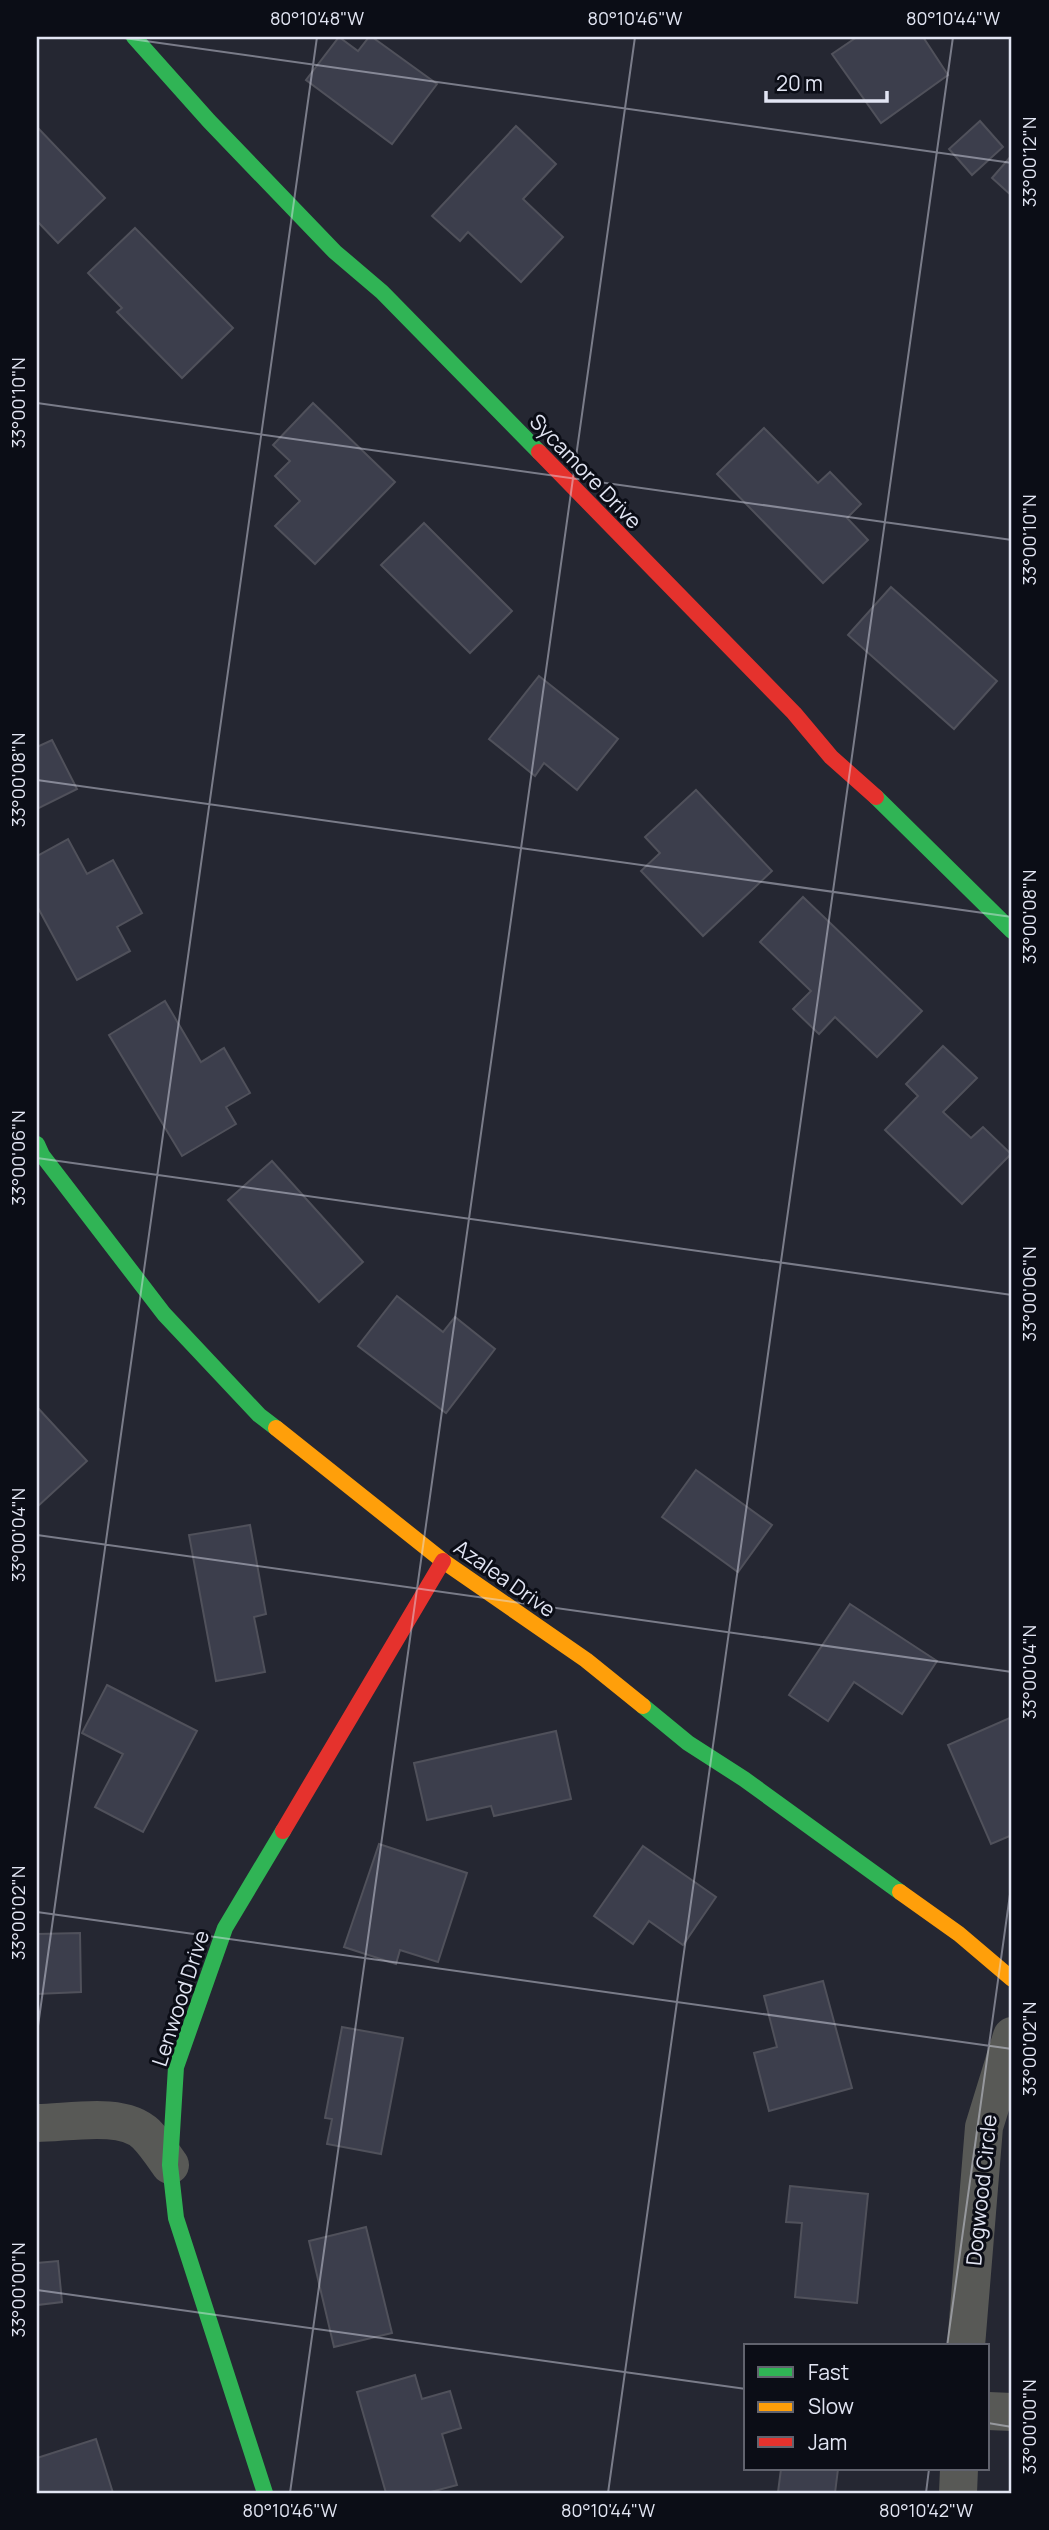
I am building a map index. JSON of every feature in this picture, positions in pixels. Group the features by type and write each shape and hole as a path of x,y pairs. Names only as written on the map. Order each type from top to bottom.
{"street":[{"name":"Sycamore Drive","path":"134,37 209,121 335,252 382,292 469,380 793,713 831,757 1012,931"},
{"name":"Azalea Drive","path":"37,1144 42,1155 164,1314 259,1415 443,1561 586,1661 688,1743 744,1779 958,1934 1012,1979"},
{"name":"Lenwood Drive","path":"265,2493 176,2218 170,2165 176,2067 225,1928 443,1561"},
{"name":"Dogwood Circle","path":"967,2344 984,2127 1012,2036"},
{"path":"37,2123 120,2121 145,2132 170,2165"},
{"path":"990,2411 1012,2412"},
{"path":"957,2493 959,2470"}],"building":[{"path":"339,37 358,51 369,37 372,37 437,84 392,144 306,80"},
{"path":"857,37 923,37 948,75 881,123 832,54"},
{"path":"980,121 1003,147 972,175 949,149"},
{"path":"516,126 556,164 523,199 563,237 521,282 468,232 460,241 432,216"},
{"path":"37,127 105,198 58,243 37,221"},
{"path":"1012,155 1012,196 992,178"},
{"path":"135,228 233,328 182,378 117,312 122,308 88,273"},
{"path":"313,403 395,482 315,564 275,526 300,501 275,476 290,461 273,445"},
{"path":"764,428 818,483 830,472 861,504 847,518 868,540 823,583 717,474"},
{"path":"424,523 512,611 470,653 381,565"},
{"path":"891,587 997,681 954,729 848,635"},
{"path":"539,676 618,739 577,790 544,763 535,776 489,739"},
{"path":"52,740 77,789 37,809 37,747"},
{"path":"696,790 772,871 703,936 641,871 660,853 645,837"},
{"path":"68,839 87,874 113,860 142,913 117,927 130,951 77,980 37,906 37,856"},
{"path":"803,897 922,1011 877,1057 835,1017 819,1034 793,1009 811,991 760,942"},
{"path":"165,1001 201,1062 224,1048 250,1093 226,1107 236,1124 182,1156 109,1035"},
{"path":"943,1046 977,1078 943,1112 971,1138 983,1127 1011,1154 962,1204 885,1130 918,1096 906,1084"},
{"path":"272,1161 363,1262 319,1302 228,1200"},
{"path":"397,1296 443,1332 455,1317 495,1349 446,1413 358,1346"},
{"path":"37,1407 87,1461 37,1507"},
{"path":"696,1470 772,1525 738,1572 662,1517"},
{"path":"250,1525 266,1614 254,1617 265,1672 216,1681 189,1535"},
{"path":"850,1604 937,1661 902,1714 854,1682 828,1721 789,1695"},
{"path":"107,1685 197,1731 143,1832 95,1807 123,1754 82,1733"},
{"path":"1012,1717 1012,1835 991,1844 948,1745"},
{"path":"556,1731 571,1799 494,1816 491,1806 427,1820 414,1763"},
{"path":"379,1844 467,1873 438,1962 400,1950 396,1964 344,1947"},
{"path":"643,1846 716,1897 683,1945 649,1921 633,1944 594,1916"},
{"path":"80,1933 81,1992 37,1994 37,1934"},
{"path":"823,1981 852,2088 769,2111 754,2053 777,2047 764,1996"},
{"path":"342,2027 403,2038 381,2154 327,2144 332,2119 325,2118"},
{"path":"790,2186 868,2194 857,2303 795,2297 802,2223 786,2222"},
{"path":"366,2227 392,2333 334,2347 309,2241"},
{"path":"58,2261 62,2302 37,2305 37,2263"},
{"path":"415,2375 422,2399 450,2391 461,2428 442,2434 457,2485 427,2493 386,2493 357,2392"},
{"path":"96,2439 113,2493 37,2493 37,2458"},
{"path":"781,2470 838,2470 835,2493 778,2492"}],"traffic: fast":[{"path":"134,37 209,121 335,252 382,292 539,452"},
{"path":"876,797 1012,931"},
{"path":"37,1144 42,1155 164,1314 259,1415 276,1428"},
{"path":"643,1706 688,1743 744,1779 900,1892"},
{"path":"265,2493 176,2218 170,2165 176,2067 225,1928 283,1831"}],"traffic: slow":[{"path":"276,1428 443,1561 586,1660 643,1706"},
{"path":"900,1892 959,1934 1012,1979"}],"traffic: jam":[{"path":"539,452 794,713 831,757 876,797"},
{"path":"283,1831 443,1561"}]}
